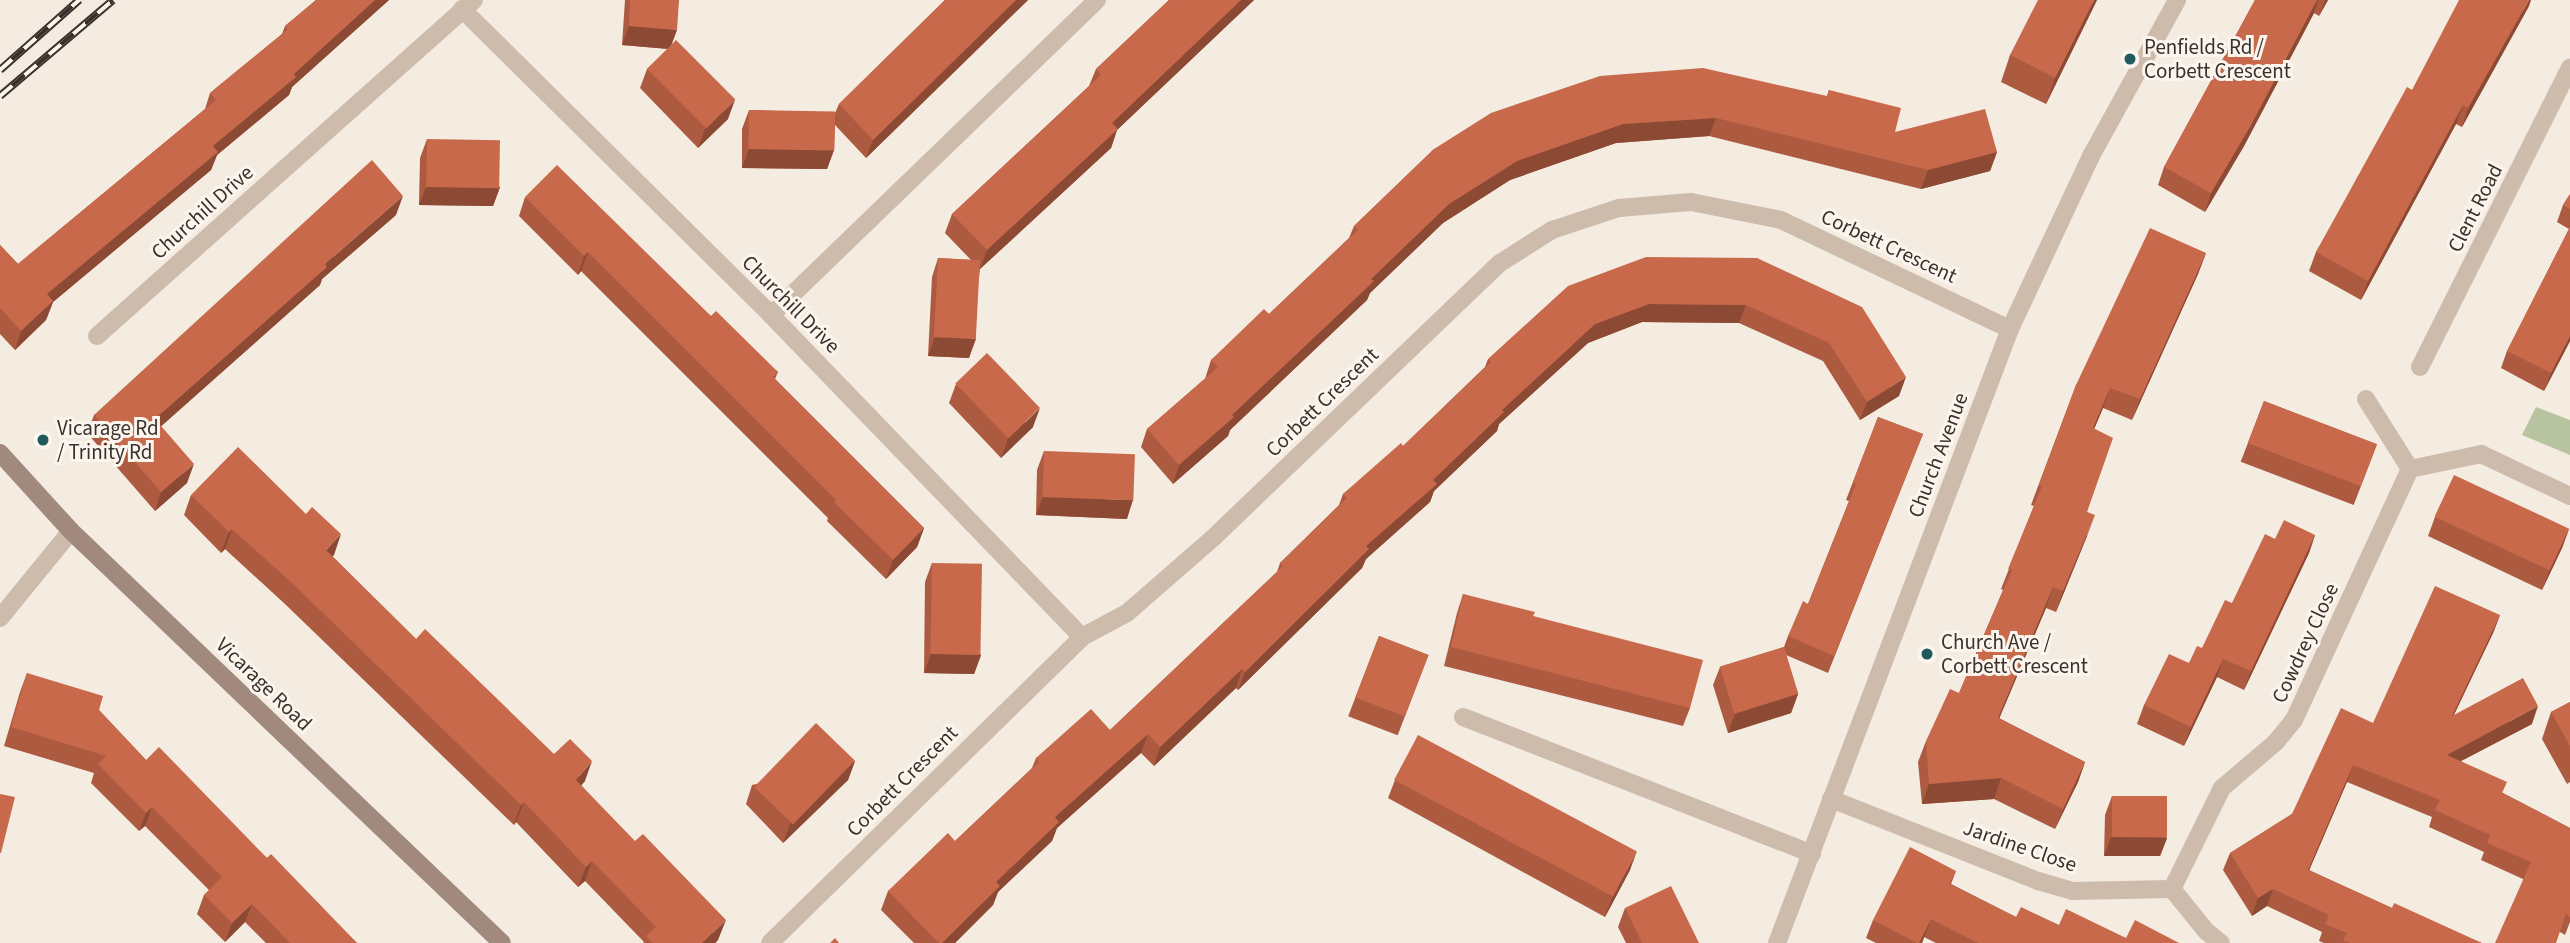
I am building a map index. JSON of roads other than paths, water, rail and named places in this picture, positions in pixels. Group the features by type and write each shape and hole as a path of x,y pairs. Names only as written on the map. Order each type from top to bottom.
{"street":[{"path":"771,315 1097,0"},
{"name":"Church Avenue","path":"1777,943 2010,329 2096,146 2177,0"},
{"name":"Churchill Drive","path":"97,336 468,5 1082,637"},
{"name":"Clent Road","path":"2420,367 2570,68"},
{"name":"Corbett Crescent","path":"771,943 1082,637 1127,613 1214,537 1500,264 1552,230 1619,208 1691,202 1781,220 2010,329"},
{"path":"2366,399 2410,469 2481,454 2570,496"},
{"name":"Vicarage Road","path":"0,453 71,531 502,943"},
{"name":"Cowdrey Close","path":"2172,889 2222,788 2276,742 2294,720 2410,469"},
{"path":"0,618 71,531"},
{"path":"1463,718 1812,854"},
{"name":"Jardine Close","path":"1831,799 2038,881 2072,891 2172,889"},
{"path":"2172,889 2206,930 2221,943"}],"railway":[{"path":"0,70 79,0"},
{"path":"0,96 113,0"}],"place":[{"name":"Penfields Rd / Corbett Crescent","path":"2130,59"},
{"name":"Vicarage Rd / Trinity Rd","path":"43,440"},
{"name":"Church Ave / Corbett Crescent","path":"1927,654"}]}
